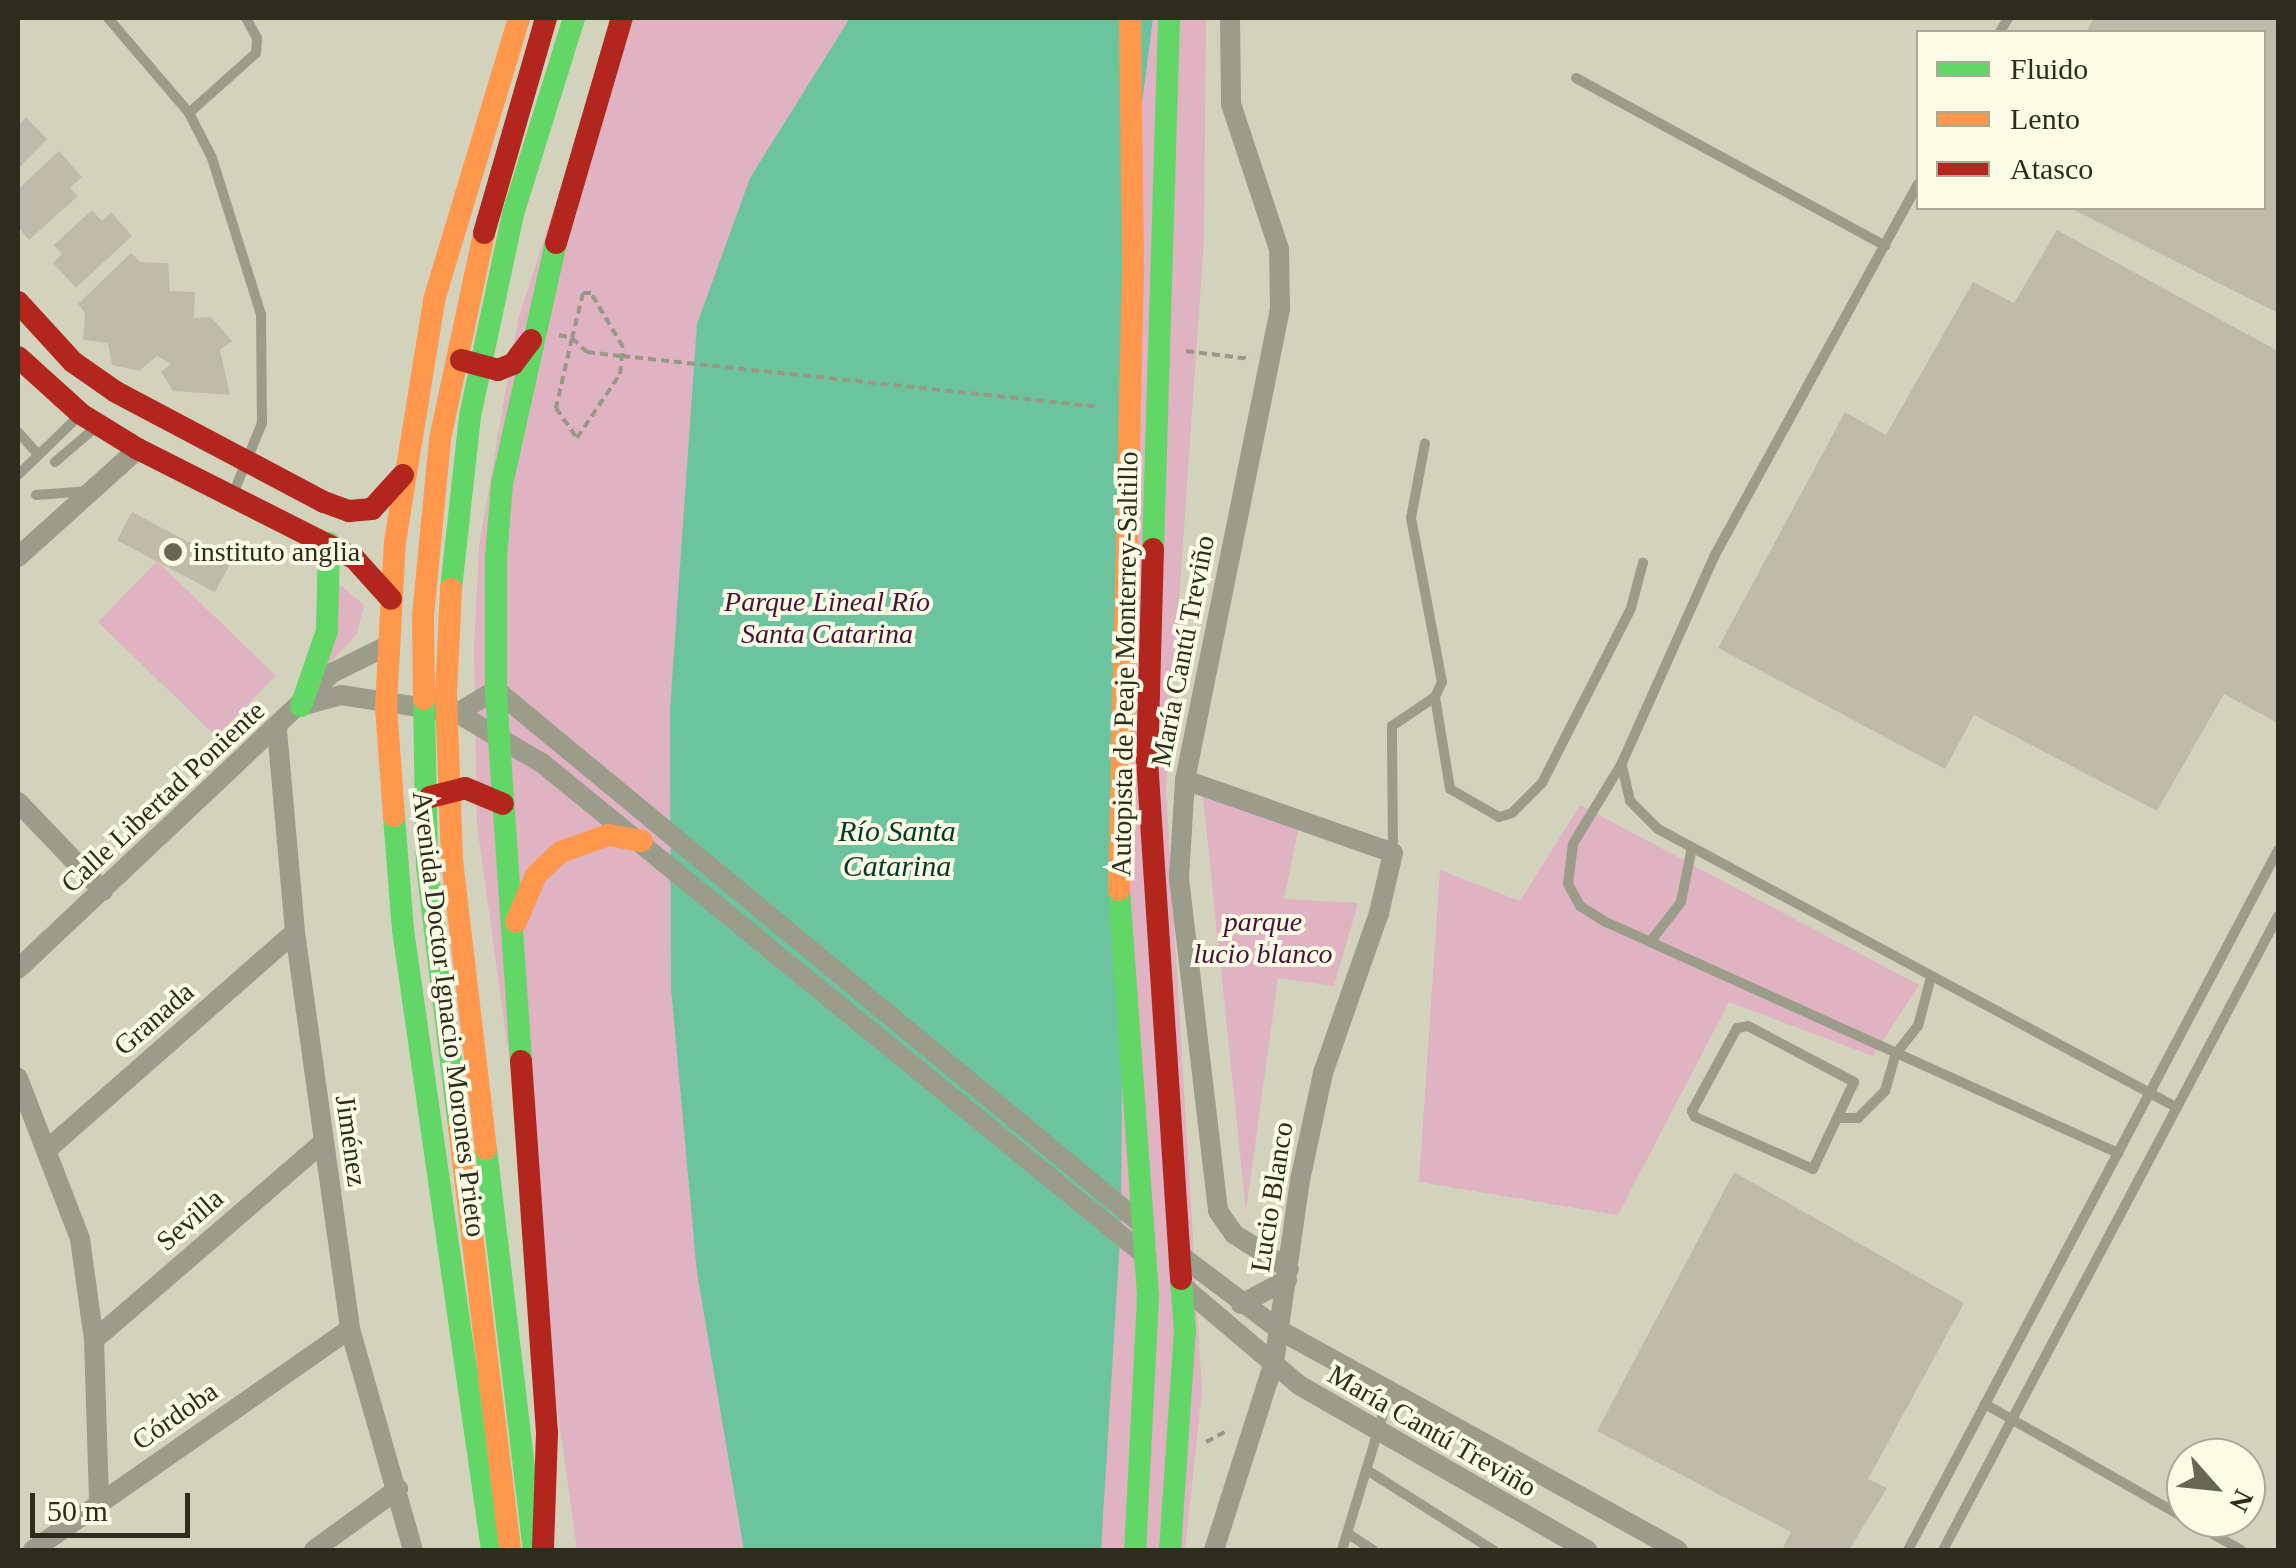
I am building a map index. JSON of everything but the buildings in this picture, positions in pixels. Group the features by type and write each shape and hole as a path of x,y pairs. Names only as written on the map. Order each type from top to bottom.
{"main road":[{"name":"Avenida Doctor Ignacio Morones Prieto","path":"492,1550 393,835 386,706 390,599 434,300 519,18"},
{"name":"Avenida Doctor Ignacio Morones Prieto","path":"510,1550 427,866 423,616 440,438 466,296 546,18"},
{"name":"Avenida Doctor Ignacio Morones Prieto","path":"534,1550 452,860 448,637 462,473 489,320 513,214 574,18"},
{"path":"542,1550 546,1433 496,690 502,484 580,144 622,18"},
{"name":"Autopista de Peaje Monterrey-Saltillo","path":"1130,18 1132,267 1115,838 1148,1297 1135,1550"},
{"name":"Autopista de Peaje Monterrey-Saltillo","path":"1170,18 1148,776 1185,1332 1170,1550"},
{"path":"434,300 453,354 481,370 513,364 534,332"},
{"path":"18,302 73,362 116,392 247,467 362,512 385,500 406,470 430,448 456,441 484,455 502,484"},
{"path":"18,357 90,420 138,449 329,543 364,566 390,599"},
{"path":"301,706 327,630 329,543"},
{"path":"393,835 425,799 444,790 485,793 503,804"},
{"path":"512,943 527,890 561,852 608,835 649,847"}],"street":[{"name":"María Cantú Treviño","path":"1230,18 1231,104 1280,249 1280,310 1185,780 1178,878 1215,1151 1233,1216 1289,1268"},
{"path":"18,557 138,449"},
{"name":"Calle Libertad Poniente","path":"18,969 276,730 332,673 389,645"},
{"name":"María Cantú Treviño","path":"496,690 1241,1304 1281,1331 1677,1550"},
{"path":"457,713 496,690"},
{"name":"Calle Libertad Poniente","path":"301,706 341,695 386,706 457,713"},
{"name":"María Cantú Treviño","path":"457,713 498,735 649,847 1299,1386 1376,1434 1587,1550"},
{"name":"Jiménez","path":"276,730 296,932 350,1329 414,1550"},
{"path":"1185,780 1393,853"},
{"path":"18,802 103,891"},
{"name":"Lucio Blanco","path":"1214,1550 1274,1362 1322,1073 1380,913 1393,853"},
{"name":"Granada","path":"49,1148 296,932"},
{"path":"18,1078 49,1148 80,1239 94,1340 99,1502"},
{"name":"Sevilla","path":"94,1340 322,1142"},
{"path":"1241,1304 1289,1268"},
{"name":"Córdoba","path":"44,1547 99,1502 350,1329"},
{"path":"314,1550 398,1490"}],"lane":[{"path":"108,18 189,114 212,158 261,314 266,390 247,467 233,495"},
{"path":"189,114 256,53 257,38 246,18"},
{"path":"1576,78 1884,246"},
{"path":"1916,188 1714,558 1622,763 1573,844 1566,873 1580,906 1650,942 2118,1153"},
{"path":"18,475 38,454 90,420"},
{"path":"55,462 90,420"},
{"path":"18,432 38,454"},
{"path":"1393,853 1389,739 1399,718 1434,697 1442,682 1411,518 1425,442"},
{"path":"36,495 91,492"},
{"path":"1434,697 1450,789 1475,808 1499,817 1512,813 1542,783 1631,608 1643,563"},
{"path":"1622,763 1623,784 1642,816 1692,848 2176,1107"},
{"path":"1650,942 1681,902 1692,848"},
{"path":"1908,1550 2278,850"},
{"path":"1942,1550 2278,916"},
{"path":"1842,1118 1858,1118 1885,1091 1895,1054 1918,1026 1931,976"},
{"path":"1748,1026 1854,1082 1842,1118 1813,1169 1692,1110 1737,1028 1748,1026"},
{"path":"1342,1550 1370,1472 1376,1434 1390,1391"},
{"path":"1984,1404 2241,1550"},
{"path":"1370,1472 1493,1550"},
{"path":"1350,1535 1373,1550"}],"path":[{"path":"584,293 591,293 622,356 620,374 576,438 556,408 572,338 584,293"},
{"path":"534,332 572,338 587,352 1117,410"},
{"path":"1182,367 1184,351 1239,358"},
{"path":"1203,1443 1260,1414"}],"green space":[{"name":"Río Santa Catarina","path":"615,18 1206,18 1204,239 1166,789 1202,1390 1185,1550 577,1550 477,825 474,649 479,546 518,320"},
{"path":"157,561 276,676 217,737 98,622"},
{"path":"338,583 364,605 357,634 327,666"},
{"name":"parque lucio blanco","path":"1203,797 1299,826 1284,899 1358,903 1334,986 1278,978 1246,1211"},
{"path":"1580,805 1919,985 1873,1056 1729,1002 1618,1215 1419,1182 1440,870 1520,901"}],"water":[{"name":"Río Santa Catarina","path":"850,18 1153,18 1127,220 1121,1223 1101,1550 744,1550 697,1273 671,988 670,709 697,324 750,178"}],"traffic: fast":[{"path":"451,589 470,416 513,214 574,18"},
{"path":"1153,549 1169,18"},
{"path":"521,1061 496,690 496,557 502,484 556,243"},
{"path":"301,706 327,631 329,543"},
{"path":"424,699 427,866 459,1127"},
{"path":"394,816 403,930 492,1550"},
{"path":"1119,890 1148,1297 1135,1550"},
{"path":"486,1149 534,1550"},
{"path":"1170,1550 1185,1332 1181,1279"}],"traffic: slow":[{"path":"394,816 386,706 395,542 434,300 519,18"},
{"path":"1119,890 1133,267 1130,18"},
{"path":"424,699 423,616 440,439 484,233"},
{"path":"451,589 446,695 452,860 486,1149"},
{"path":"516,922 536,875 561,852 608,835 641,841"},
{"path":"459,1127 510,1550"}],"traffic: jam":[{"path":"484,233 546,18"},
{"path":"556,243 622,18"},
{"path":"18,302 73,362 116,392 324,502 349,511 372,509 403,475"},
{"path":"461,360 498,370 513,364 531,340"},
{"path":"18,357 81,414 138,449 354,558 391,599"},
{"path":"1153,549 1147,760 1181,1279"},
{"path":"430,797 465,788 503,804"},
{"path":"521,1061 547,1433 543,1550"}],"place":[{"name":"instituto anglia","path":"173,552"}],"park label":[{"name":"Parque Lineal Río Santa Catarina","path":"827,618"}]}
